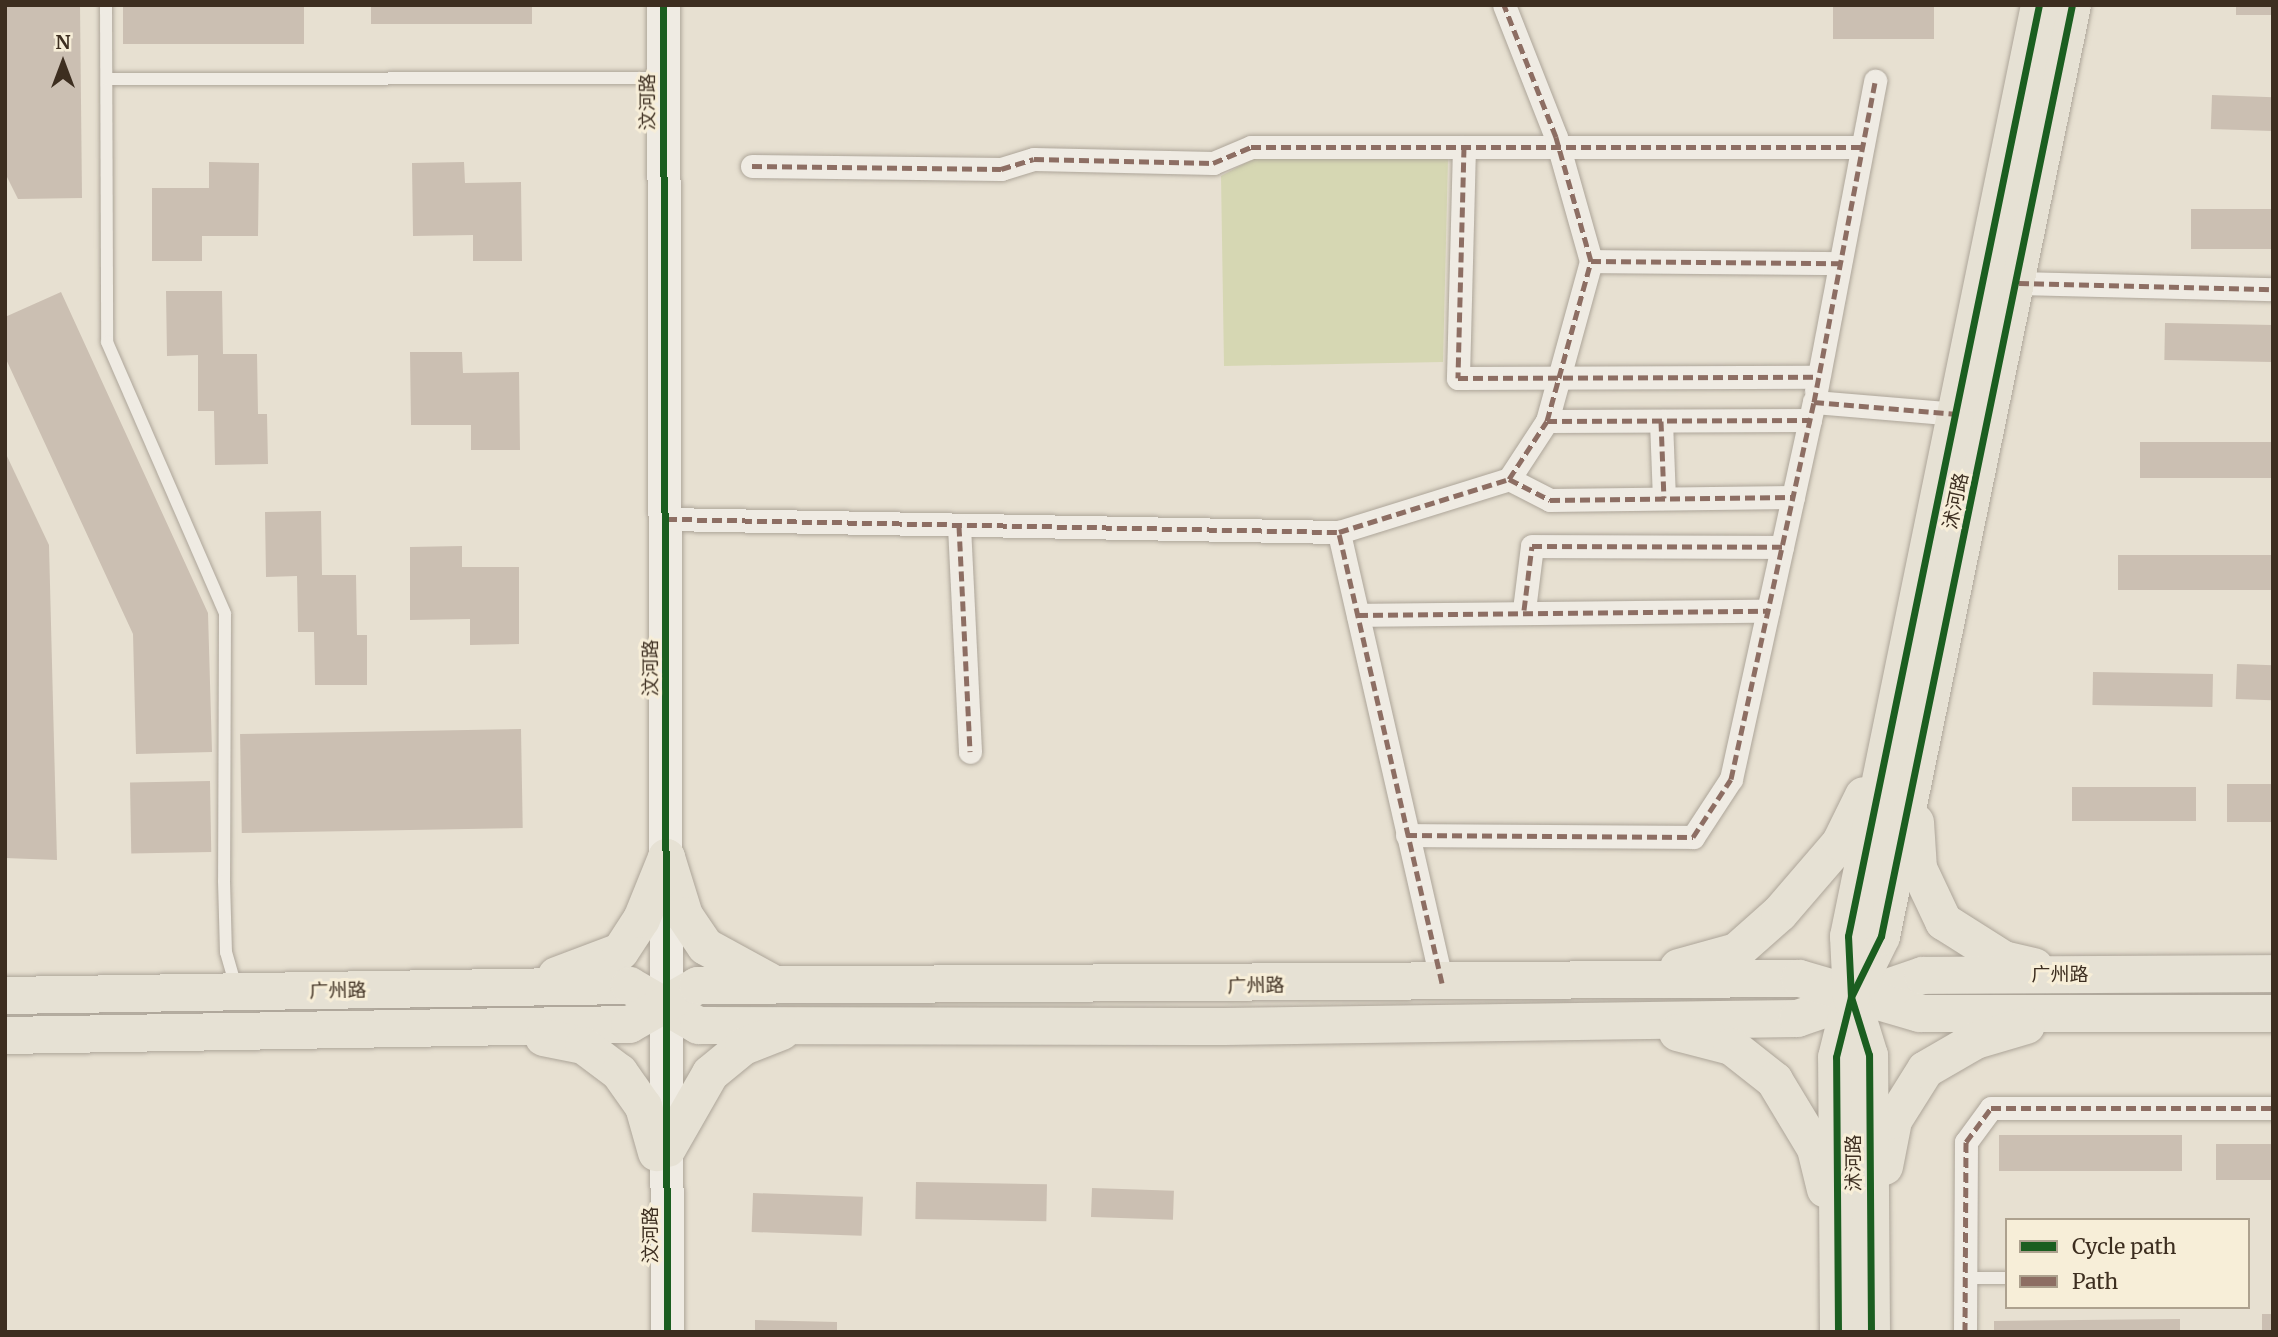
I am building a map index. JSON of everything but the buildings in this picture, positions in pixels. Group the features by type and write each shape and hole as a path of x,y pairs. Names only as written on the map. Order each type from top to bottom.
{"main road":[{"name":"沭河路","path":"1899,763 1957,414 2039,5"},
{"name":"沭河路","path":"1871,1332 1854,1237 1836,1057 1851,997 1848,936 1899,763 2019,283 2072,5"},
{"path":"1899,763 1917,868 1943,921 2003,960 2080,975"},
{"path":"1629,980 1736,951 1779,913 1840,842 1899,763"},
{"path":"666,857 684,915 705,946 780,985"},
{"path":"503,988 591,967 620,951 641,919 666,857"},
{"name":"广州路","path":"5,995 629,985 698,1025 1636,1020 1797,1018 1851,997 1922,975 2273,973"},
{"name":"广州路","path":"5,1035 629,1024 664,1007 697,985 1441,983 1799,978 1851,997 1919,1013 2273,1013"},
{"path":"1854,1237 1893,1120 1925,1069 1975,1040 2066,1014"},
{"path":"1636,1020 1731,1046 1774,1080 1815,1148 1854,1237"},
{"path":"662,1150 710,1073 743,1046 797,1026"},
{"path":"498,1028 583,1045 619,1072 643,1106 662,1150"},
{"name":"沭河路","path":"1838,1332 1854,1237"}],"street":[{"name":"汶河路","path":"657,1332 666,857 667,519 663,5"},
{"path":"667,519 1339,532 1508,479 1547,421 1591,261 1559,147 1504,5"},
{"path":"1407,835 1693,837 1731,779 1812,411 1875,81"},
{"path":"752,166 1001,169 1034,159 1213,163 1251,147 1862,147"},
{"path":"1464,147 1458,378 1818,377"},
{"path":"1591,261 1840,263"},
{"path":"2019,283 2273,289"},
{"path":"1547,421 1661,421 1812,411 1957,414"},
{"path":"1661,421 1664,498"},
{"path":"1508,479 1550,500 1793,497"},
{"path":"959,526 970,752"},
{"path":"1339,532 1441,983"},
{"path":"1524,610 1532,546 1782,547"},
{"path":"1358,615 1524,610 1768,611"},
{"path":"1965,1332 1966,1142 1991,1108 2273,1108"},
{"name":"汶河路","path":"662,1150 667,1332"}],"lane":[{"path":"106,5 107,342 225,614 226,952 238,993"},
{"path":"107,79 664,78"},
{"path":"1965,1278 2005,1278"}],"green space":[{"path":"1255,158 1448,158 1443,362 1224,366 1221,176"}],"marked path":[{"path":"1442,983 1339,532 1509,479 1547,421 1591,261 1556,137 1504,5"},
{"path":"1814,402 1875,81"},
{"path":"752,166 1001,169 1034,159 1213,163 1251,147 1862,147"},
{"path":"1464,147 1458,378 1818,377"},
{"path":"1591,261 1840,263"},
{"path":"2019,283 2273,289"},
{"path":"1407,835 1693,837 1731,779 1814,402 1957,414"},
{"path":"1547,421 1810,420"},
{"path":"1661,421 1664,498"},
{"path":"1509,479 1550,500 1793,497"},
{"path":"667,519 1339,532"},
{"path":"959,526 970,752"},
{"path":"1524,610 1532,546 1782,547"},
{"path":"1358,615 1768,611"},
{"path":"1965,1332 1966,1142 1991,1108 2273,1108"}],"cycle path":[{"path":"663,5 667,1332"},
{"path":"1871,1332 1869,1055 1851,997 1848,936 2039,5"},
{"path":"1838,1332 1836,1057 1851,997 1881,936 2072,5"}]}
